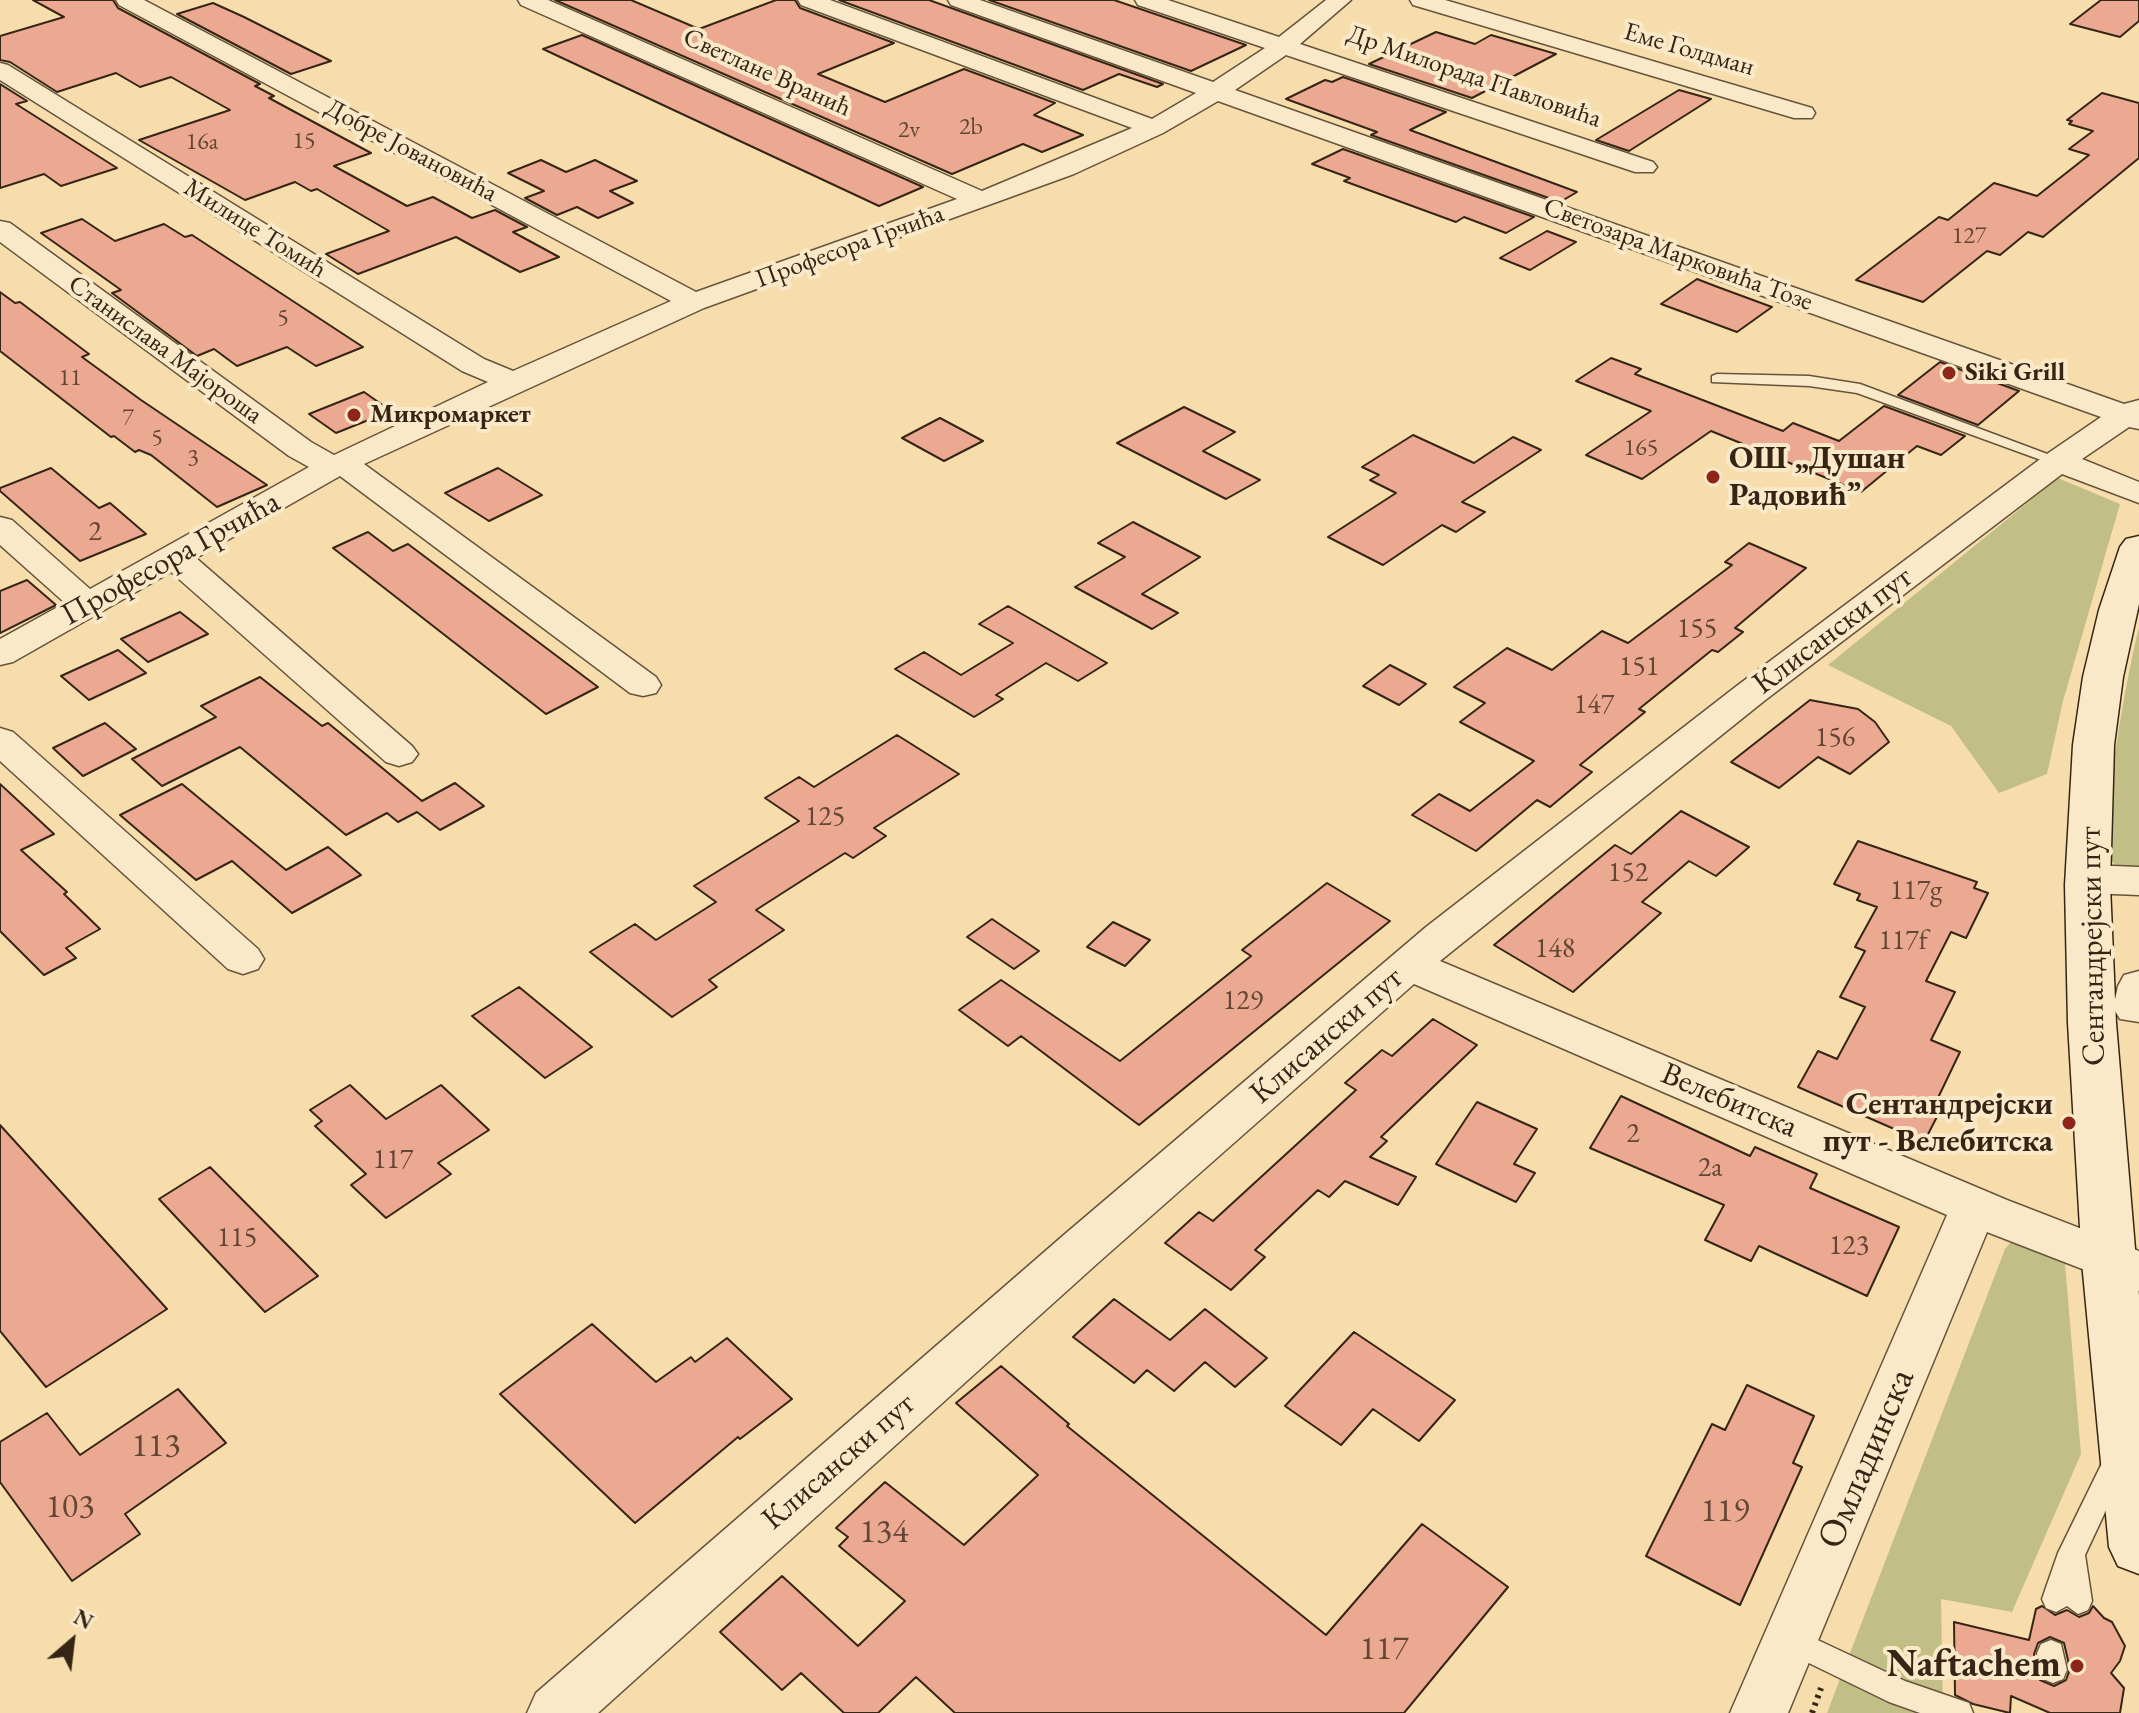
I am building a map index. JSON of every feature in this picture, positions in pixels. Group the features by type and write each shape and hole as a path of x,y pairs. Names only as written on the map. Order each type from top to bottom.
{"main road":[{"name":"Сентандрејски пут","path":"2139,547 2121,595 2105,653 2087,879 2089,984 2123,1265 2116,1351 2133,1430 2139,1547"}],"street":[{"name":"Добре Јовановића","path":"127,0 694,302"},
{"name":"Светлане Вранић","path":"529,0 981,200"},
{"path":"809,0 1154,128"},
{"name":"Светозара Марковића Тозе","path":"959,0 2134,415"},
{"name":"Др Милорада Павловића","path":"1146,0 1644,167"},
{"name":"Професора Грчића","path":"0,654 338,465 513,382 694,302 981,200 1065,168 1154,128 1217,91 1284,45 1340,0"},
{"name":"Еме Голдман","path":"1421,0 1803,113"},
{"name":"Милице Томић","path":"0,70 473,365 513,382"},
{"name":"Станислава Мајороша","path":"0,229 300,449 338,465"},
{"name":"Клисански пут","path":"556,1713 1071,1258 1409,965 1741,702 2058,461 2134,415"},
{"path":"2058,461 2139,493"},
{"path":"338,465 643,685"},
{"path":"0,527 89,606"},
{"path":"175,557 399,754"},
{"path":"0,740 243,959"},
{"path":"2087,879 2139,881"},
{"name":"Велебитска","path":"1409,965 2123,1265"},
{"name":"Омладинска","path":"1759,1713 1975,1205"}],"lane":[{"path":"1717,379 1809,381 1860,389 2058,461"},
{"path":"2067,1600 2072,1553 2133,1430"},
{"path":"1790,1640 1899,1692 1959,1713"}],"shaded area":[{"path":"2058,478 2120,504 2063,701 2047,774 1999,793 1951,726 1828,665"},
{"path":"2139,628 2139,873 2125,870 2114,863 2109,855 2107,839 2116,744"},
{"path":"2011,1242 2044,1250 2065,1263 2081,1454 2012,1612 1941,1599 1943,1713 1827,1713 2005,1249"}],"building":[{"path":"33,0 113,0 118,8 260,84 255,86 274,96 269,98 371,153 334,166 407,206 433,197 472,218 495,210 527,227 513,232 559,257 520,272 456,237 358,274 326,254 389,231 317,189 311,191 295,182 245,200 139,140 230,110 171,77 140,87 116,73 57,92 10,62 0,60 0,36 64,17"},
{"path":"555,0 631,0 699,29 776,0 795,0 800,8 894,43 818,74 885,102 964,69 1055,103 1034,115 1083,135 1042,152 1023,144 952,174"},
{"path":"839,0 929,0 1163,84 1157,87 1119,74 1083,90"},
{"path":"989,0 1114,0 1246,45 1191,71"},
{"path":"2101,0 2139,0 2139,21 2120,37 2070,24"},
{"path":"213,3 331,61 291,74 177,14"},
{"path":"1436,32 1475,44 1491,35 1556,54 1472,98 1369,64"},
{"path":"582,35 923,187 879,206 543,49"},
{"path":"1343,77 1446,112 1410,130 1577,192 1560,202 1371,135 1377,132 1286,99 1325,80 1332,82"},
{"path":"0,84 27,101 16,104 117,168 61,186 44,174 0,188"},
{"path":"1679,90 1711,99 1629,151 1596,140"},
{"path":"2102,93 2139,103 2139,158 2043,237 2028,232 2000,255 1987,251 1923,302 1856,280 1939,217 1948,220 1994,183 2037,196 2089,155 2069,149 2093,131 2069,124 2072,121 2067,120"},
{"path":"1343,149 1534,217 1506,233 1464,217 1456,222 1344,181 1350,178 1312,164"},
{"path":"541,160 566,172 595,160 637,181 610,191 633,203 598,218 577,207 557,215 525,198 544,191 508,173"},
{"path":"82,219 115,241 164,224 185,237 192,235 363,347 316,366 287,347 237,366 214,349 197,356 112,293 121,290 41,233"},
{"path":"1547,231 1576,242 1530,270 1500,258"},
{"path":"1697,279 1772,307 1737,332 1661,304"},
{"path":"0,292 15,303 20,302 89,354 82,357 141,400 267,485 217,507 151,455 139,450 135,452 114,436 111,437 0,351"},
{"path":"1611,358 1641,369 1635,374 1783,431 1793,423 1839,441 1884,406 1965,436 1941,455 1917,446 1861,492 1711,431 1642,479 1586,455 1651,411 1576,381"},
{"path":"1940,362 2019,391 1978,425 1898,395"},
{"path":"364,392 391,411 336,433 309,414"},
{"path":"1184,407 1235,432 1203,451 1260,480 1226,499 1117,443"},
{"path":"940,418 983,441 944,461 902,438"},
{"path":"1413,435 1474,463 1513,437 1541,450 1462,502 1485,512 1456,532 1442,525 1383,565 1328,537 1396,493 1370,480 1379,475 1362,467"},
{"path":"51,468 99,508 110,503 146,534 80,561 0,491 0,488"},
{"path":"498,468 542,495 489,521 445,493"},
{"path":"1133,522 1200,557 1142,594 1178,613 1152,629 1075,587 1125,557 1098,543"},
{"path":"368,532 393,551 408,544 598,687 546,714 333,548"},
{"path":"1749,543 1806,568 1735,628 1743,632 1718,652 1712,650 1639,709 1645,712 1580,765 1592,772 1550,807 1537,800 1476,851 1412,815 1439,794 1470,811 1534,761 1460,722 1485,703 1454,687 1507,648 1552,670 1602,631 1628,643 1732,565 1725,562"},
{"path":"27,580 56,605 0,633 0,591"},
{"path":"1008,606 1107,663 1078,681 1046,663 996,695 1003,699 974,717 895,669 924,652 961,675 1013,643 979,624"},
{"path":"180,612 208,634 148,662 121,639"},
{"path":"118,650 146,673 89,700 61,676"},
{"path":"1390,665 1426,684 1399,705 1363,686"},
{"path":"260,677 322,726 328,723 422,801 455,783 484,806 440,830 417,812 398,822 387,813 346,835 240,747 162,786 132,759 216,717 201,706"},
{"path":"1810,700 1858,709 1875,722 1889,742 1850,774 1818,757 1779,788 1731,762"},
{"path":"105,723 136,749 83,776 53,748"},
{"path":"897,735 959,774 874,828 886,836 853,858 845,853 756,910 784,930 709,980 717,987 672,1017 590,952 635,924 656,940 716,902 694,886 799,821 765,798 799,777 814,787"},
{"path":"0,784 54,834 21,850 67,892 64,894 100,929 66,948 76,958 44,975 0,931"},
{"path":"182,784 286,870 328,847 361,875 292,913 232,861 196,880 120,815"},
{"path":"1681,811 1749,847 1716,876 1689,861 1642,902 1661,913 1573,992 1494,945 1615,845 1631,854"},
{"path":"1858,841 1977,882 1974,888 1988,893 1966,938 1951,932 1926,981 1955,992 1931,1040 1960,1052 1936,1102 1943,1105 1924,1142 1798,1087 1818,1051 1837,1059 1865,1007 1840,997 1865,951 1855,947 1877,907 1857,900 1860,894 1834,884"},
{"path":"1327,883 1390,921 1139,1125 1021,1036 1008,1046 959,1010 1001,980 1120,1061 1251,956 1242,950"},
{"path":"992,919 1039,951 1014,969 967,937"},
{"path":"1113,922 1150,940 1125,966 1087,947"},
{"path":"519,987 592,1047 545,1078 472,1016"},
{"path":"1433,1019 1477,1045 1381,1137 1387,1141 1370,1157 1416,1177 1398,1205 1345,1181 1329,1197 1318,1190 1255,1250 1265,1257 1231,1290 1165,1243 1199,1212 1213,1221 1356,1090 1345,1083 1382,1050 1392,1056"},
{"path":"350,1085 386,1119 441,1085 489,1130 438,1163 451,1174 386,1218 351,1185 366,1174 315,1126 322,1121 310,1110"},
{"path":"1621,1096 1750,1156 1755,1147 1817,1174 1810,1188 1899,1227 1867,1296 1759,1246 1751,1261 1705,1240 1724,1205 1590,1148"},
{"path":"1477,1102 1537,1129 1514,1164 1535,1173 1516,1202 1436,1164"},
{"path":"0,1125 167,1309 46,1387 0,1331"},
{"path":"210,1167 318,1276 265,1312 159,1199"},
{"path":"1114,1299 1170,1340 1205,1309 1267,1358 1235,1387 1205,1362 1174,1391 1147,1370 1134,1383 1073,1337"},
{"path":"592,1324 656,1382 691,1357 695,1362 727,1338 792,1399 740,1439 738,1437 635,1523 500,1394"},
{"path":"1354,1332 1455,1400 1419,1441 1373,1409 1341,1445 1285,1406"},
{"path":"1001,1366 1069,1424 1067,1426 1326,1635 1422,1524 1508,1587 1404,1713 955,1713 916,1677 878,1713 844,1713 801,1673 782,1690 720,1632 782,1576 858,1646 905,1601 839,1546 848,1537 836,1528 885,1482 964,1545 1038,1475 956,1403"},
{"path":"1747,1385 1814,1416 1793,1463 1802,1467 1740,1605 1646,1556 1712,1424 1725,1430"},
{"path":"178,1389 226,1443 125,1514 140,1534 72,1581 0,1482 0,1442 47,1413 80,1455"},
{"path":"2042,1606 2055,1615 2067,1610 2079,1617 2089,1613 2093,1606 2112,1622 2125,1646 2120,1661 2111,1673 2124,1688 2120,1713 2050,1713 2011,1696 2010,1713 1973,1704 1955,1695 1954,1622 2029,1640 2036,1609","holes":["2050,1637 2064,1643 2070,1669 2066,1680 2054,1686 2040,1680 2034,1654 2038,1643"]}],"place":[{"name":"Siki Grill","path":"1949,373"},
{"name":"Микромаркет","path":"354,415"},
{"name":"ОШ „Душан Радовић”","path":"1713,477"},
{"name":"Сентандрејски пут - Велебитска","path":"2069,1123"},
{"name":"Naftachem","path":"2077,1666"}]}
